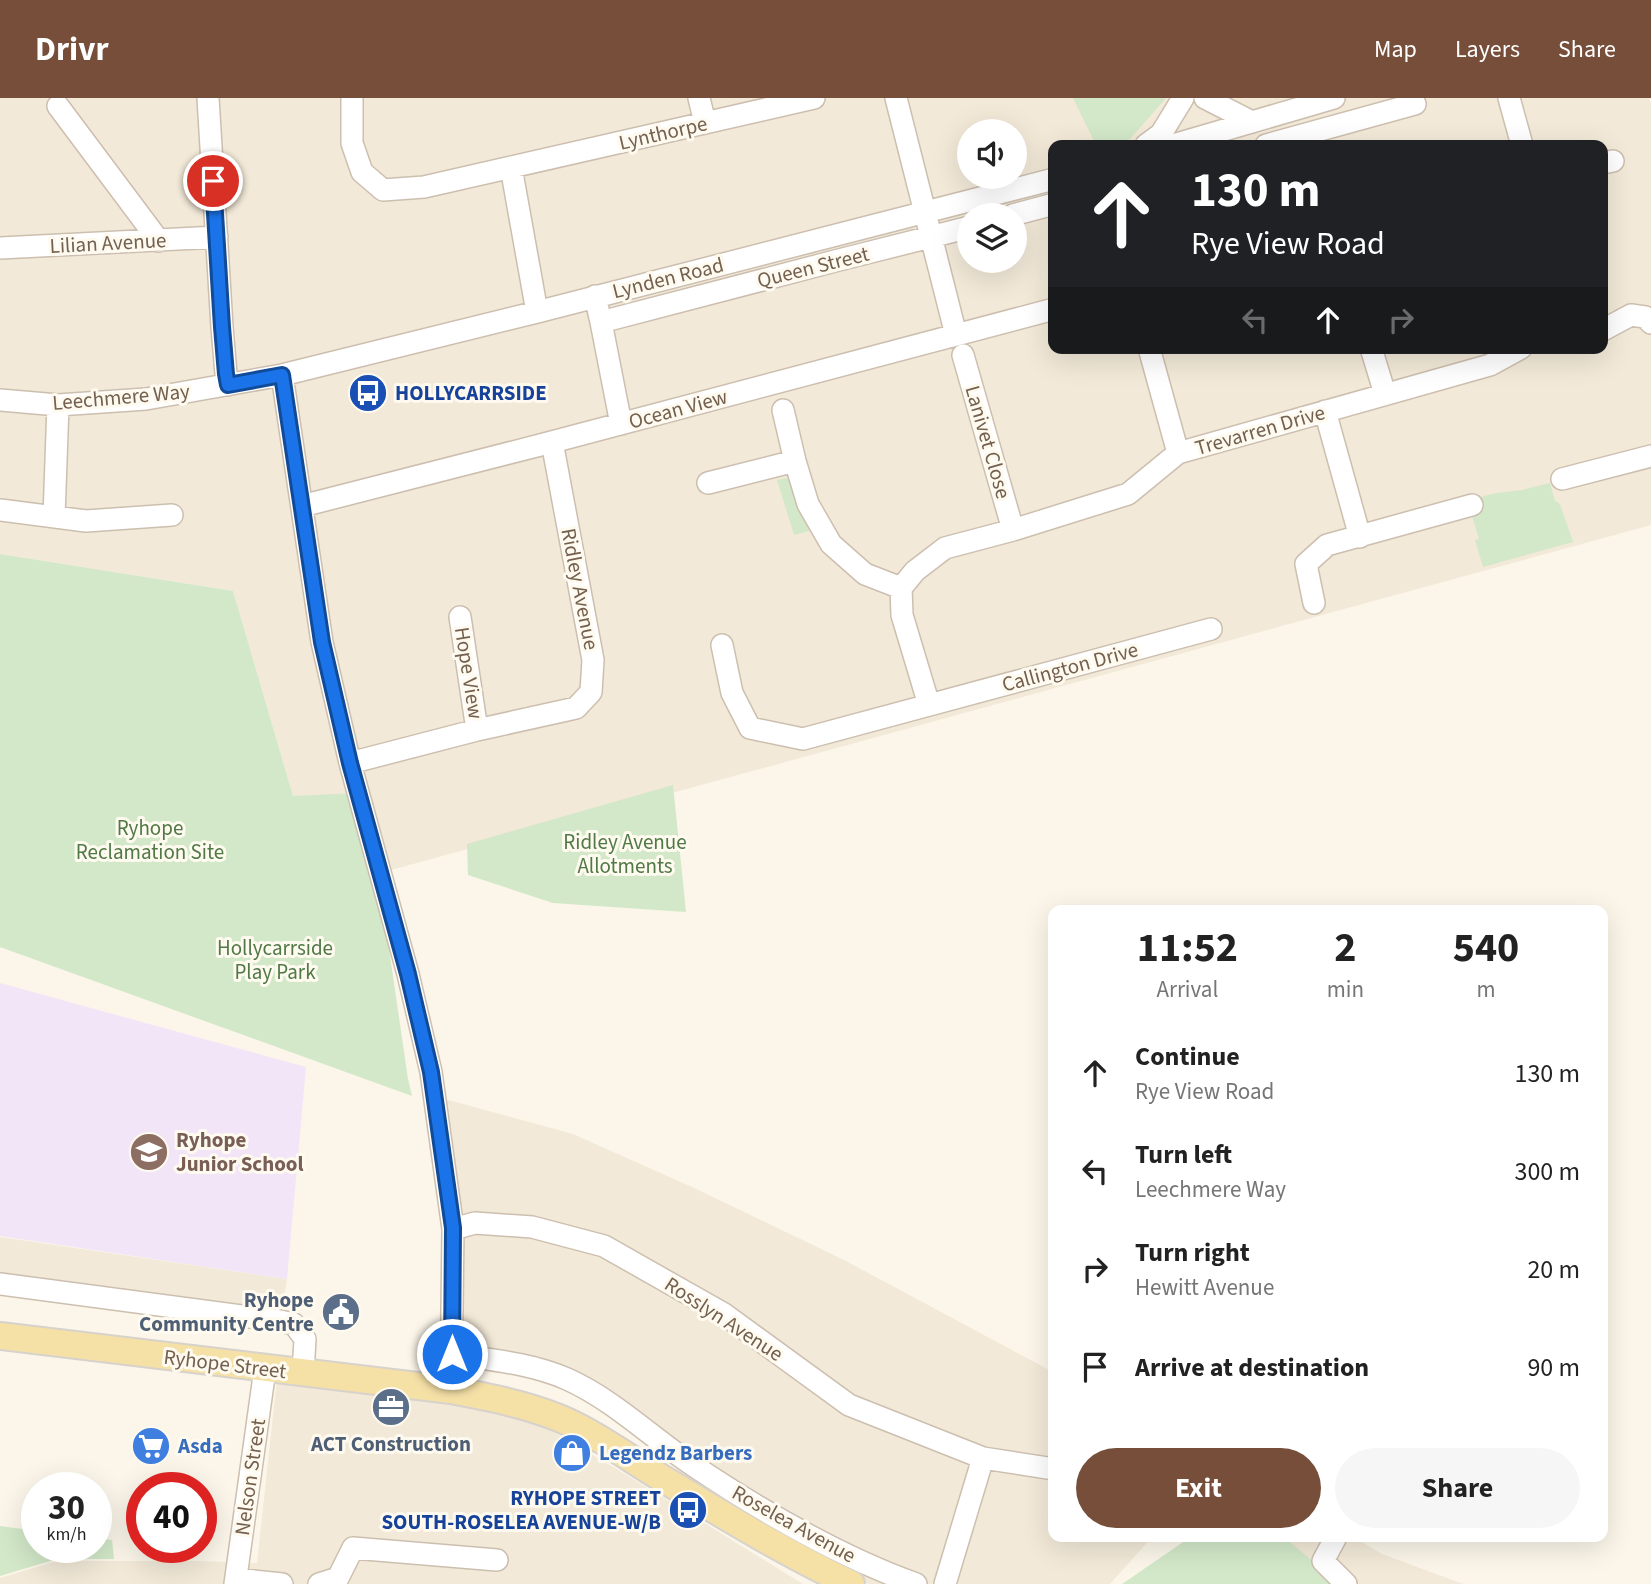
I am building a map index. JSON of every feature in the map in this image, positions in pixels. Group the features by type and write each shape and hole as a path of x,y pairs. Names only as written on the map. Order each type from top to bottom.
{"main road":[{"name":"Ryhope Street","path":"0,1336 451,1390 522,1405 562,1419 605,1442 790,1554 851,1584"}],"street":[{"path":"208,98 228,385"},
{"name":"Lynthorpe","path":"352,98 352,143 362,172 383,190 424,187 814,98"},
{"path":"699,98 705,123"},
{"path":"895,98 956,335"},
{"path":"1153,140 1161,134 1184,98"},
{"path":"1205,98 1252,122"},
{"path":"1190,140 1334,98"},
{"path":"1509,98 1521,140"},
{"path":"1284,140 1415,104"},
{"path":"58,106 159,240"},
{"path":"511,167 537,312"},
{"name":"Lynden Road","path":"282,375 1048,181"},
{"path":"1027,211 1048,206"},
{"name":"Queen Street","path":"601,322 957,231"},
{"name":"Lilian Avenue","path":"0,248 217,237"},
{"path":"595,296 621,424"},
{"name":"Ocean View","path":"302,506 1048,311"},
{"path":"1608,327 1631,315 1645,317 1651,323"},
{"path":"1151,354 1178,453"},
{"path":"1373,354 1385,394"},
{"name":"Trevarren Drive","path":"901,588 915,571 945,548 1128,494 1178,453 1490,365 1510,354"},
{"name":"Lanivet Close","path":"963,355 1013,530"},
{"path":"282,375 322,642 350,763 431,1072 453,1228 451,1390"},
{"name":"Leechmere Way","path":"0,400 58,405 146,399 282,375"},
{"path":"54,517 58,405"},
{"path":"783,410 808,504 831,544 866,574 901,588 902,615 929,705"},
{"path":"1325,411 1360,537"},
{"name":"Ridley Avenue","path":"350,763 576,708 591,692 593,660 552,442"},
{"path":"1562,480 1651,456"},
{"path":"708,482 795,461"},
{"path":"1314,603 1306,564 1327,545 1472,505"},
{"path":"0,510 86,521 173,515"},
{"name":"Hope View","path":"460,617 477,730"},
{"name":"Callington Drive","path":"722,645 732,693 750,728 803,739 1211,629"},
{"name":"Rosslyn Avenue","path":"453,1228 475,1223 532,1227 604,1246 724,1314 849,1405 983,1458 1048,1468"},
{"path":"0,1284 294,1324 304,1339 303,1373"},
{"name":"Roselea Avenue","path":"452,1354 537,1368 590,1390 694,1466 767,1512 839,1551 916,1584"},
{"name":"Nelson Street","path":"236,1581 265,1369"},
{"path":"945,1584 983,1458"},
{"path":"1333,1542 1323,1561 1346,1584"},
{"path":"319,1584 338,1578 353,1548 497,1560"},
{"path":"236,1581 282,1584"}],"shaded area":[{"name":"HOLLYCARRSIDE","path":"0,98 1083,98 1107,140 1048,140 1048,354 1608,354 1608,140 1119,140 1151,98 1649,98 1651,525 380,873 293,796 233,591 0,554"},
{"name":"Ryhope Junior School","path":"0,983 306,1067 287,1279 0,1236"},
{"path":"430,1095 573,1134 692,1187 844,1260 1048,1369 1048,1542 1148,1542 1110,1584 869,1584 806,1558 592,1384 462,1347"},
{"path":"0,1237 287,1279 280,1321 0,1283"},
{"path":"277,1379 452,1402 536,1422 803,1584 0,1584 0,1578 50,1563 257,1563"},
{"path":"1290,1542 1362,1542 1382,1554 1463,1584 1336,1584"}],"green space":[{"path":"1073,98 1166,98 1130,139 1094,140"},
{"path":"791,477 809,531 794,535 777,480"},
{"path":"1550,483 1573,542 1483,567 1475,540 1479,539 1472,516 1479,509 1476,498"},
{"name":"Ryhope Reclamation Site","path":"0,554 233,591 293,796 358,793 376,860 412,1096 0,947"},
{"name":"Ridley Avenue Allotments","path":"673,785 686,912 553,903 468,875 467,844"},
{"path":"0,1526 21,1529 21,1563 44,1563 0,1576"},
{"path":"1183,1542 1290,1542 1336,1584 1122,1584"}],"place":[{"name":"HOLLYCARRSIDE","path":"368,393"},
{"name":"Ryhope Junior School","path":"149,1152"},
{"name":"Ryhope Community Centre","path":"341,1312"},
{"name":"ACT Construction","path":"391,1407"},
{"name":"Asda","path":"151,1446"},
{"name":"Legendz Barbers","path":"572,1453"},
{"name":"RYHOPE STREET SOUTH-ROSELEA AVENUE-W/B","path":"688,1510"}],"route":[{"path":"213,181 228,385 282,375 322,642 350,763 408,974 431,1072 453,1228 452,1354"}],"park label":[{"name":"Hollycarrside Play Park","path":"275,960"}]}
